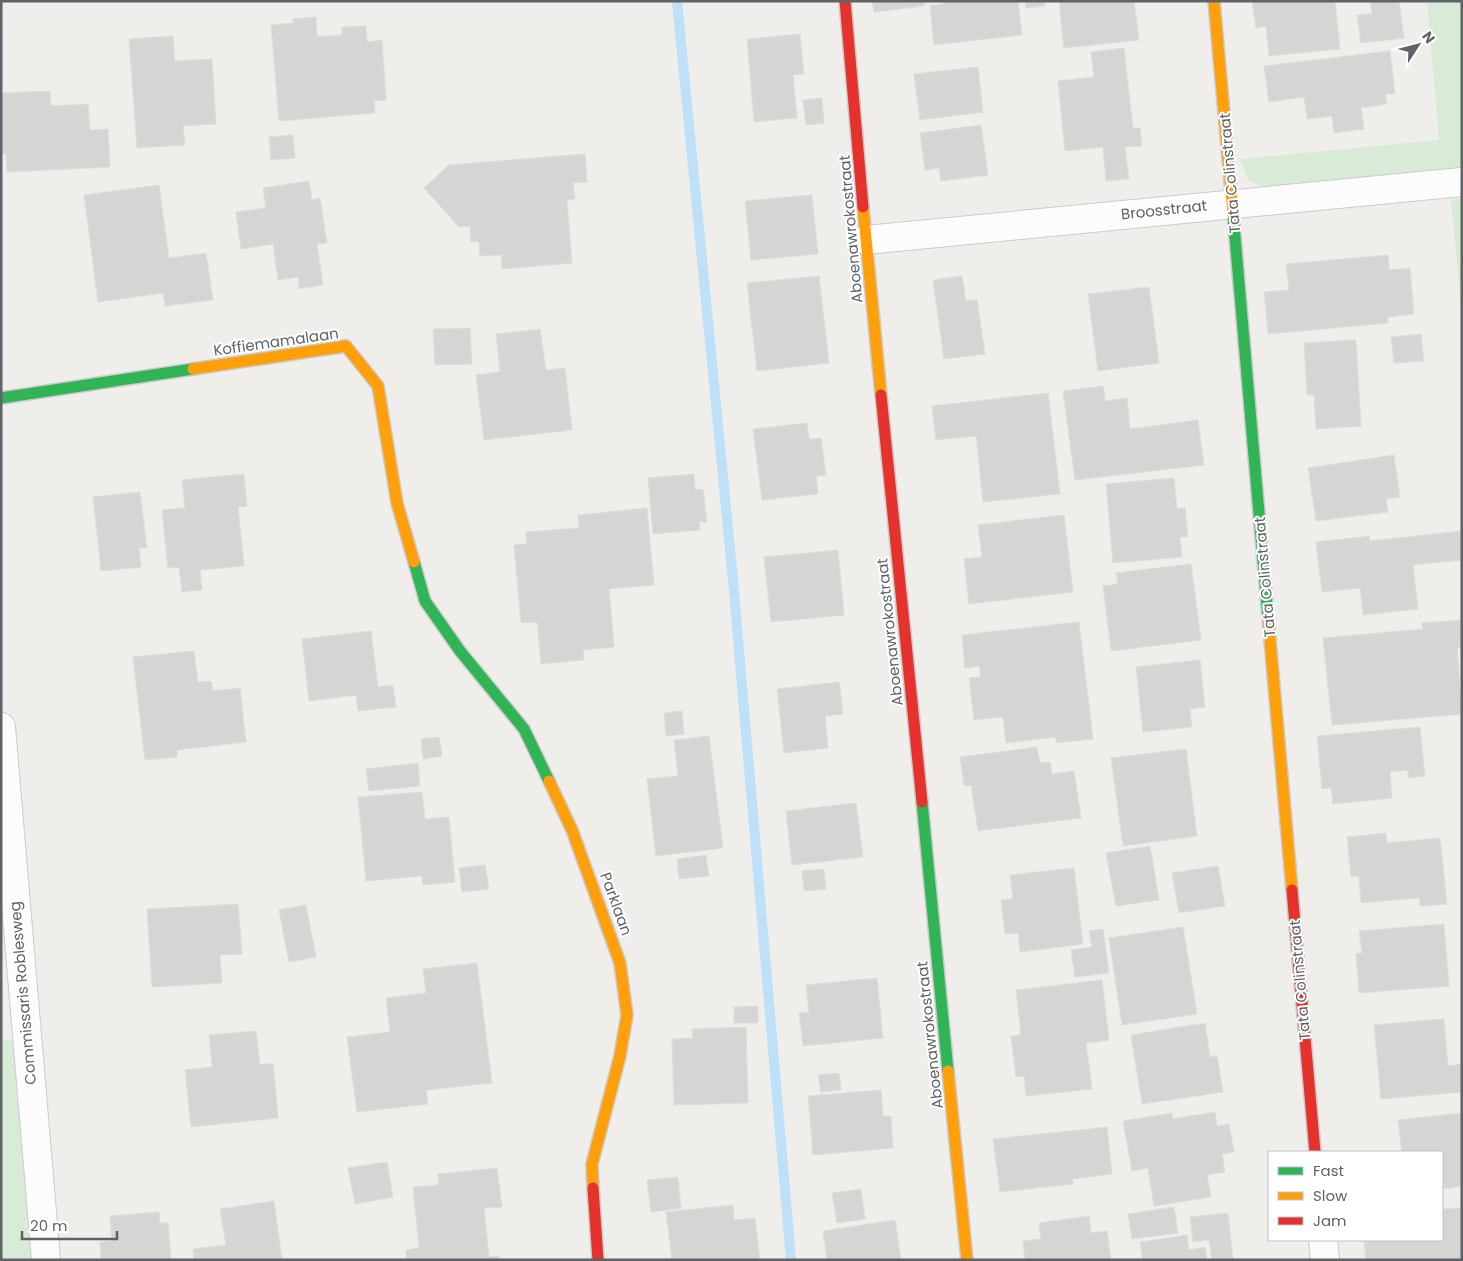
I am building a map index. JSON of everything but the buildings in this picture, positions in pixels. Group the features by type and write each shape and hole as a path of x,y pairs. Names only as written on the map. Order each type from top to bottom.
{"street":[{"name":"Aboenawrokostraat","path":"845,1 866,240 967,1260"},
{"name":"Tata Colinstraat","path":"1214,1 1315,1151"},
{"name":"Broosstraat","path":"866,240 1462,182"},
{"name":"Koffiemamalaan","path":"1,398 346,346 378,386 397,503 425,602"},
{"name":"Parklaan","path":"425,602 460,651 524,729 572,830 620,963 627,1015 620,1056 592,1164 598,1260"},
{"name":"Commissaris Roblesweg","path":"1,727 46,1260"},
{"path":"1323,1241 1325,1260"}],"green space":[{"path":"1427,1 1462,1 1462,170 1267,189 1248,180 1240,159 1439,140"},
{"path":"1462,199 1462,315 1451,200"},
{"path":"1,1040 16,1040 34,1260 1,1260"}],"waterway":[{"path":"677,1 733,580 791,1260"}],"traffic: fast":[{"path":"1233,214 1268,617"},
{"path":"1,398 193,369"},
{"path":"414,562 425,601 460,651 524,729 549,781"},
{"path":"922,802 948,1071"}],"traffic: slow":[{"path":"1214,1 1233,214"},
{"path":"863,207 881,395"},
{"path":"193,369 346,346 378,386 397,503 414,562"},
{"path":"1268,617 1292,890"},
{"path":"549,781 572,830 620,963 627,1015 620,1056 592,1164 593,1188"},
{"path":"948,1071 967,1260"}],"traffic: jam":[{"path":"845,1 863,207"},
{"path":"881,395 922,802"},
{"path":"1292,890 1315,1151"},
{"path":"593,1188 598,1260"}]}
